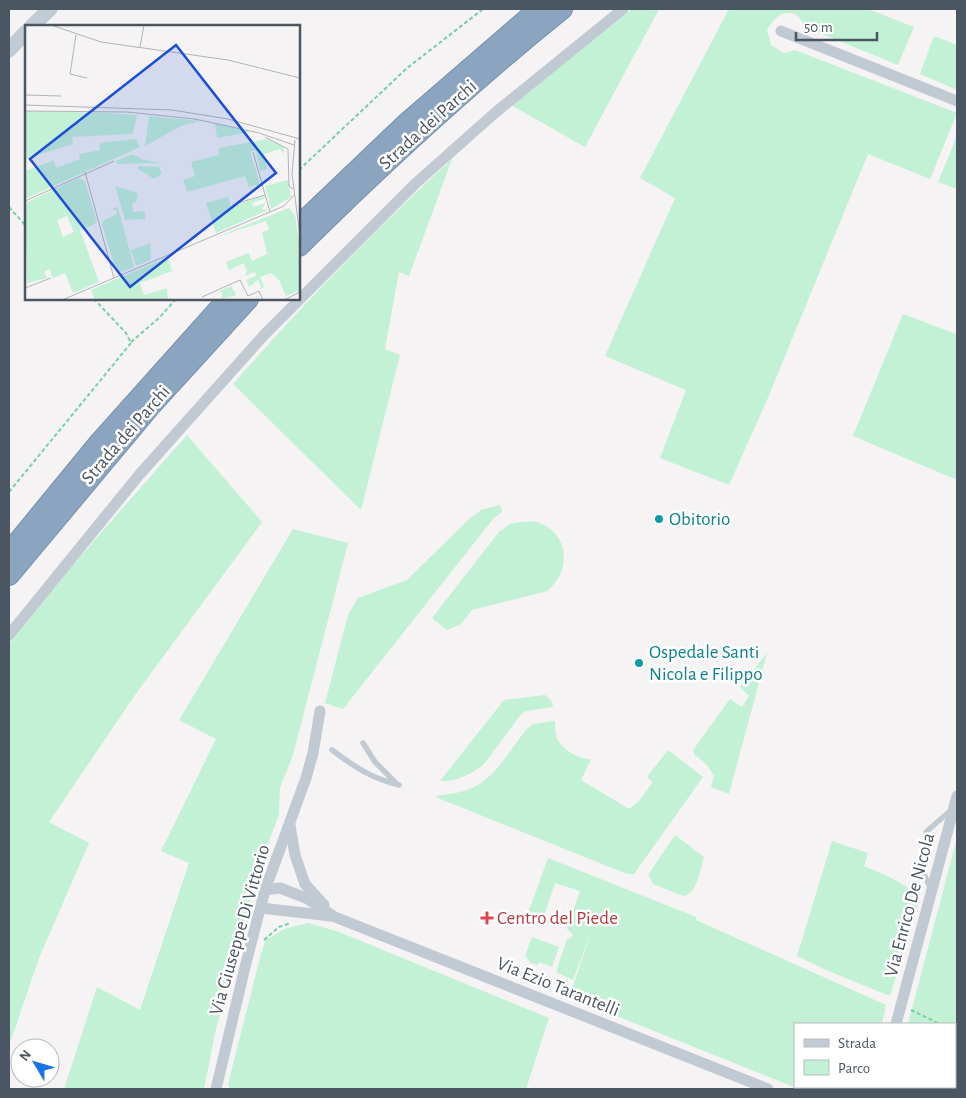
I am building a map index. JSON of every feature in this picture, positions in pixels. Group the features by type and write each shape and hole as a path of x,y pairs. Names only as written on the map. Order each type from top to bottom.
{"highway":[{"name":"Strada dei Parchi","path":"300,225 407,123 539,9"},
{"name":"Strada dei Parchi","path":"300,245 380,167 458,97 562,9"},
{"name":"Strada dei Parchi","path":"9,553 100,442 227,300"},
{"name":"Strada dei Parchi","path":"9,575 113,449 247,300"}],"main road":[{"path":"33,25 50,9"},
{"path":"9,50 25,33"}],"street":[{"path":"300,299 416,183 496,112 623,9"},
{"path":"781,30 957,101"},
{"path":"9,635 139,475 265,334 299,300"},
{"name":"Via Giuseppe Di Vittorio","path":"216,1089 261,908 313,753 320,711"},
{"name":"Via Enrico De Nicola","path":"896,1023 957,796"},
{"path":"289,824 295,855 305,884 335,917"},
{"path":"266,890 280,888 306,898 335,917"},
{"path":"261,908 335,917"},
{"name":"Via Ezio Tarantelli","path":"335,917 768,1089"}],"lane":[{"path":"332,750 363,772 378,780 399,786 375,762 363,743"},
{"path":"926,832 954,808"},
{"path":"918,862 932,891"}],"path":[{"path":"300,169 406,69 483,9"},
{"path":"9,207 25,225"},
{"path":"95,300 126,333 131,343"},
{"path":"9,492 131,343 159,318 175,300"},
{"path":"263,944 265,938 279,927 297,922"},
{"path":"901,1006 938,1023"}],"green space":[{"path":"632,9 659,9 585,147 511,105"},
{"path":"729,9 868,9 914,27 898,65 805,27 799,17 794,14 785,13 780,15 767,30 771,45 784,53 795,50 957,113 930,179 868,154 767,400 729,485 660,458 686,390 605,356 675,198 640,178"},
{"path":"934,36 957,45 957,90 920,74"},
{"path":"957,136 957,189 938,182"},
{"path":"452,159 409,276 399,272 385,349 400,355 361,510 233,384 339,268"},
{"path":"903,314 956,334 957,331 957,480 853,436"},
{"path":"187,435 262,522 135,695 49,822 89,843 39,958 12,1038 10,1038 9,1046 9,644 71,567"},
{"path":"500,505 502,512 493,519 343,709 325,703 348,615 358,598 407,580 467,521 481,510"},
{"path":"537,522 548,527 561,543 564,563 555,583 547,591 472,610 461,624 447,630 432,618 499,532 510,524"},
{"path":"293,529 348,543 293,755 280,788 279,814 258,871 216,1029 204,1089 64,1089 97,987 140,1010 189,863 161,851 216,739 179,720"},
{"path":"767,653 729,794 711,787 714,776 708,766 695,755 693,750 730,699 742,707 749,696 740,687"},
{"path":"545,695 553,704 552,707 522,713 484,764 464,777 440,781 504,700"},
{"path":"555,721 556,736 562,746 576,756 591,759 581,780 629,809 638,802 653,782 647,777 668,750 703,777 634,874 627,874 436,796 465,791 483,782 497,768 528,728 533,724"},
{"path":"675,835 704,857 695,886 688,895 683,896 653,884 649,876"},
{"path":"957,838 957,1089 891,1089 956,1088 956,1023 908,1023"},
{"path":"832,841 868,853 864,866 908,888 919,901 890,996 797,956"},
{"path":"548,858 696,917 696,920 886,1005 882,1023 794,1023 794,1087 569,997 593,927 573,980 556,972 567,939 571,938 573,934 567,929 580,891 555,883 543,919 528,913"},
{"path":"308,923 339,932 549,1018 526,1089 230,1089 228,1084 267,936 270,938 284,929"},
{"path":"532,937 559,947 552,967 539,962 538,965 531,963 525,956"},
{"path":"796,1088 860,1088 859,1089"}],"place":[{"name":"Obitorio","path":"659,519"},
{"name":"Ospedale Santi Nicola e Filippo","path":"639,663"},
{"name":"Centro del Piede","path":"487,918"}]}
